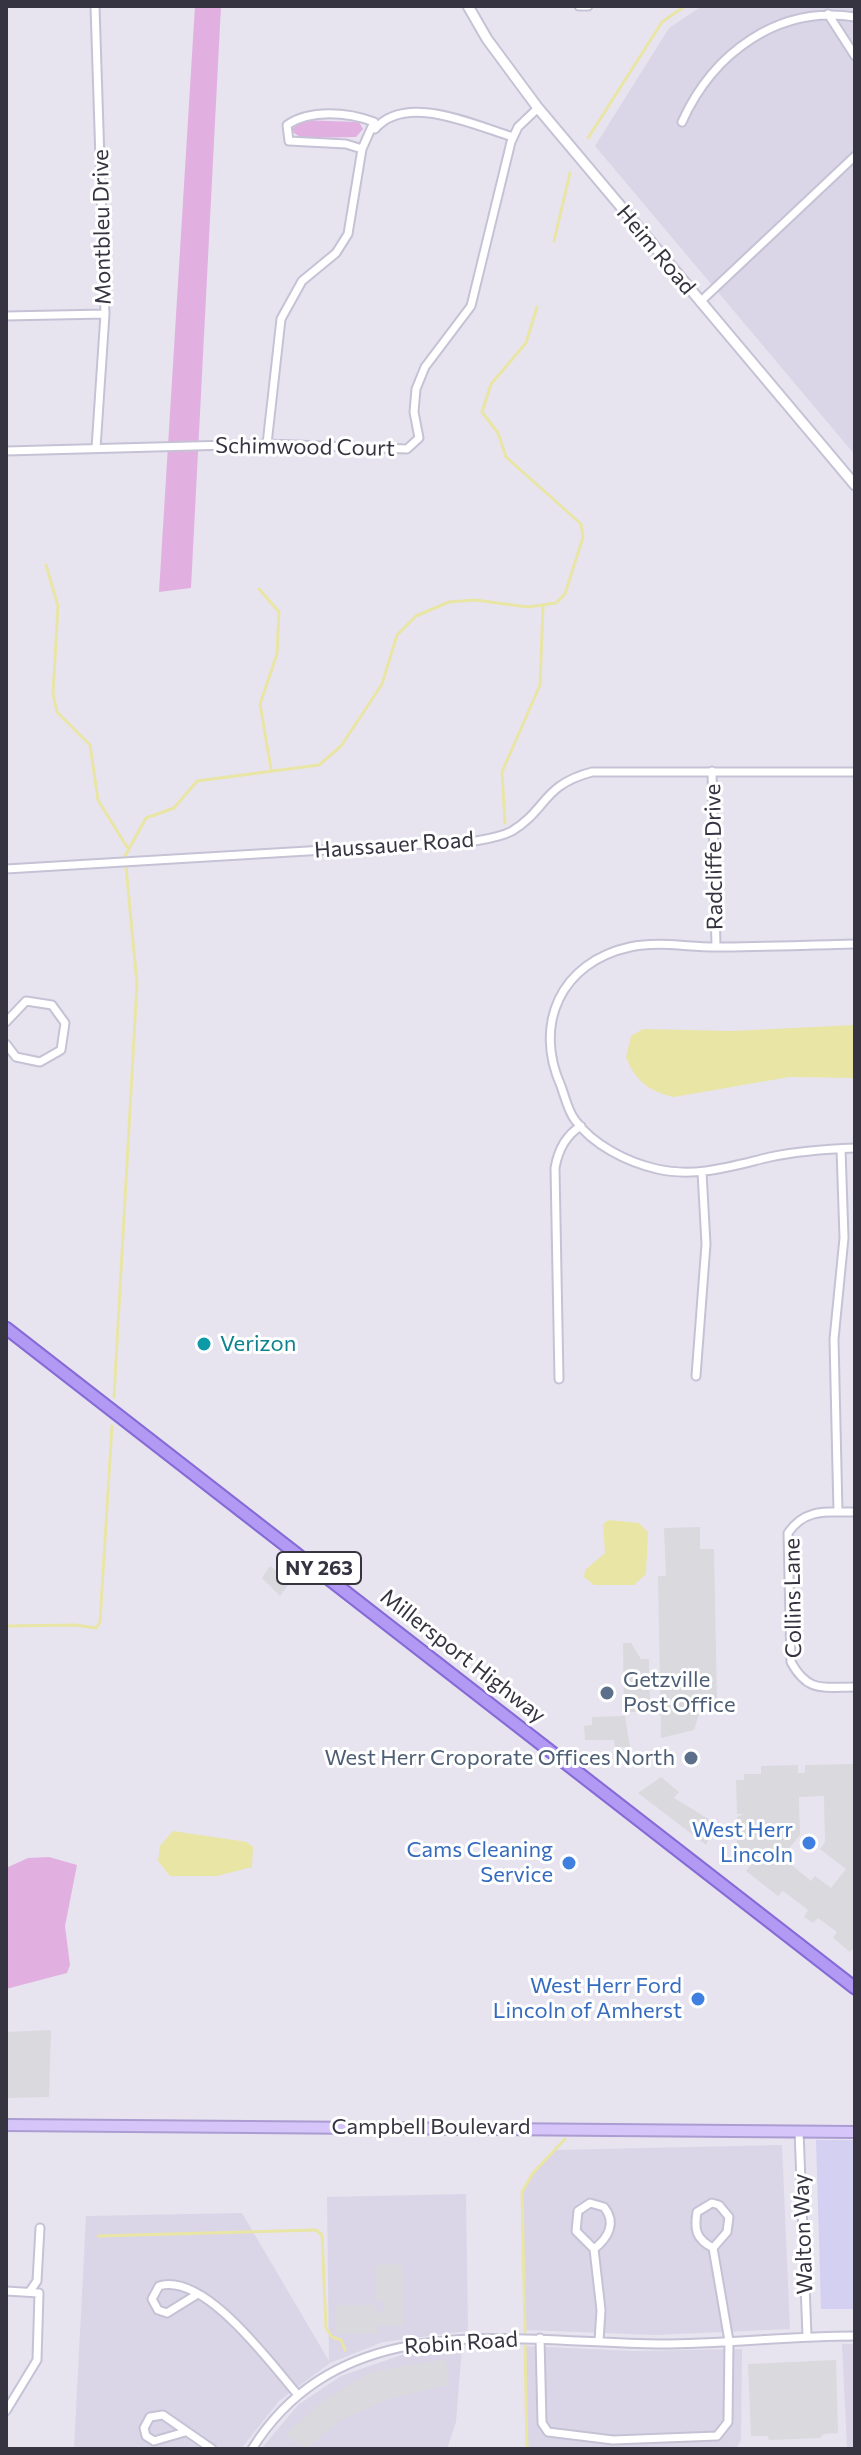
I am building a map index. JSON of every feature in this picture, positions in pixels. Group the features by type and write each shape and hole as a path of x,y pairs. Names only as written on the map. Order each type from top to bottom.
{"main road":[{"name":"Millersport Highway","path":"6,1328 855,1988"},
{"name":"Campbell Boulevard","path":"6,2125 855,2132"}],"street":[{"name":"Montbleu Drive","path":"95,6 105,314 96,448"},
{"name":"Heim Road","path":"468,6 487,39 538,108 855,485"},
{"path":"579,6 588,6"},
{"path":"828,14 855,56"},
{"path":"682,122 708,77 732,53 773,26 800,17 828,14 855,17"},
{"path":"374,122 375,129 394,114 426,113 513,137 538,108"},
{"path":"362,149 346,144 289,141 287,125 301,115 340,115 374,122"},
{"path":"267,444 281,319 302,281 336,253 348,234 362,149 374,122"},
{"name":"Schimwood Court","path":"6,451 267,444 407,449 416,442 416,389 425,367 471,306 513,137"},
{"path":"700,302 855,156"},
{"path":"6,316 105,314"},
{"name":"Radcliffe Drive","path":"712,771 716,947 855,944"},
{"name":"Haussauer Road","path":"6,869 475,841 512,831 553,789 570,778 592,772 855,772"},
{"path":"716,947 661,944 627,948 590,965 568,986 550,1023 549,1051 573,1117 607,1148 638,1164 672,1172 702,1172 800,1152 855,1148"},
{"path":"6,1022 26,1001 52,1005 65,1023 61,1050 40,1062 16,1057 6,1044"},
{"path":"559,1379 555,1168 560,1150 572,1132 581,1126"},
{"path":"838,1512 834,1339 844,1238 841,1149"},
{"path":"696,1376 706,1244 702,1172"},
{"name":"Collins Lane","path":"855,1512 812,1513 798,1519 788,1533 791,1662 800,1679 816,1687 855,1687"},
{"name":"Walton Way","path":"799,2131 807,2336"},
{"path":"594,2249 609,2234 610,2219 604,2207 590,2203 578,2211 576,2231 594,2249 601,2310 599,2341"},
{"name":"Robin Road","path":"540,2338 544,2428 558,2436 613,2440 710,2438 721,2434 728,2422 729,2341 713,2248 697,2236 694,2227 697,2212 712,2203 719,2205 729,2217 727,2232 713,2248"},
{"path":"30,2291 37,2281 40,2228"},
{"path":"196,2295 167,2313 155,2307 152,2299 155,2289 163,2284 196,2295 225,2311 298,2395"},
{"path":"6,2291 39,2293 37,2360 6,2411"},
{"name":"Robin Road","path":"252,2449 298,2395 340,2367 394,2348 462,2339 729,2341 855,2336"},
{"path":"185,2432 154,2441 146,2436 144,2428 150,2417 158,2414 212,2449"}],"shaded area":[{"path":"195,6 221,6 191,588 159,592"},
{"path":"702,6 855,6 855,455 595,146 669,28"},
{"path":"300,120 359,122 363,129 356,137 302,138 291,131"},
{"path":"855,1025 855,1078 789,1077 674,1097 644,1084 626,1057 631,1036 643,1029 732,1031"},
{"path":"609,1520 639,1523 648,1532 646,1574 634,1585 594,1585 584,1577 585,1570 605,1553 603,1524"},
{"path":"700,1527 700,1549 714,1549 717,1701 703,1701 694,1730 661,1738 658,1576 666,1576 664,1528"},
{"path":"270,1566 291,1581 280,1596 262,1578"},
{"path":"623,1643 631,1643 641,1659 649,1659 649,1685 642,1685 642,1690 650,1690 650,1712 624,1712"},
{"path":"625,1716 630,1747 615,1747 614,1740 585,1740 584,1726 592,1725 592,1717"},
{"path":"855,1764 855,1946 850,1952 833,1938 837,1932 818,1918 813,1923 804,1917 808,1910 783,1891 778,1896 746,1871 751,1865 745,1855 737,1855 737,1840 745,1839 744,1832 737,1832 737,1817 744,1814 737,1814 736,1780 744,1780 744,1774 761,1774 761,1766 798,1765 798,1773 805,1773 805,1765","holes":["824,1796 825,1842 820,1849 846,1869 831,1888 815,1876 811,1881 782,1857 800,1835 799,1797"]},
{"path":"661,1777 679,1792 674,1798 715,1823 706,1845 638,1793"},
{"path":"173,1831 247,1842 253,1847 252,1867 217,1876 170,1876 158,1861 160,1846"},
{"path":"49,1857 77,1865 65,1926 70,1965 67,1973 6,1989 6,1868 28,1858"},
{"path":"51,2030 49,2097 6,2098 6,2032"},
{"path":"816,2140 855,2140 855,2309 821,2309"},
{"path":"782,2145 790,2329 656,2335 525,2330 522,2192 533,2173 555,2150"},
{"path":"466,2194 468,2331 383,2342 330,2363 279,2401 241,2449 74,2449 86,2216 242,2213 329,2361 327,2197"},
{"path":"402,2264 403,2326 378,2325 377,2333 336,2334 336,2305 376,2305 377,2313 384,2313 384,2301 376,2301 376,2265"},
{"path":"842,2344 855,2344 855,2449 847,2449"},
{"path":"525,2346 635,2351 742,2349 741,2440 736,2449 527,2449"},
{"path":"462,2348 456,2422 447,2449 261,2449 298,2405 341,2376 404,2354"},
{"path":"446,2359 448,2385 391,2398 339,2421 306,2449 285,2435 324,2400 371,2372"},
{"path":"836,2360 838,2433 824,2434 820,2438 769,2440 767,2436 751,2436 748,2364"}],"waterway":[{"path":"588,138 662,22 685,6"},
{"path":"554,241 570,173"},
{"path":"114,1397 137,984 125,856 146,818 174,808 197,781 319,765 341,746 382,684 397,635 416,616 449,602 475,600 528,607 556,603 565,594 583,537 581,524 506,457 498,433 482,412 491,384 526,343 537,307"},
{"path":"46,565 58,606 53,694 57,712 90,745 98,800 127,847"},
{"path":"259,589 279,612 277,654 260,704 271,769"},
{"path":"505,823 502,772 540,685 543,607"},
{"path":"6,1626 75,1625 96,1628 100,1622 112,1426"},
{"path":"525,2332 522,2192 533,2173 565,2139"},
{"path":"98,2236 316,2230 322,2235 326,2328 332,2337 341,2340 345,2350"},
{"path":"525,2346 527,2449"}],"place":[{"name":"Verizon","path":"204,1344"},
{"name":"Getzville Post Office","path":"607,1693"},
{"name":"West Herr Croporate Offices North","path":"691,1758"},
{"name":"West Herr Lincoln","path":"809,1843"},
{"name":"Cams Cleaning Service","path":"569,1863"},
{"name":"West Herr Ford Lincoln of Amherst","path":"698,1999"}]}
